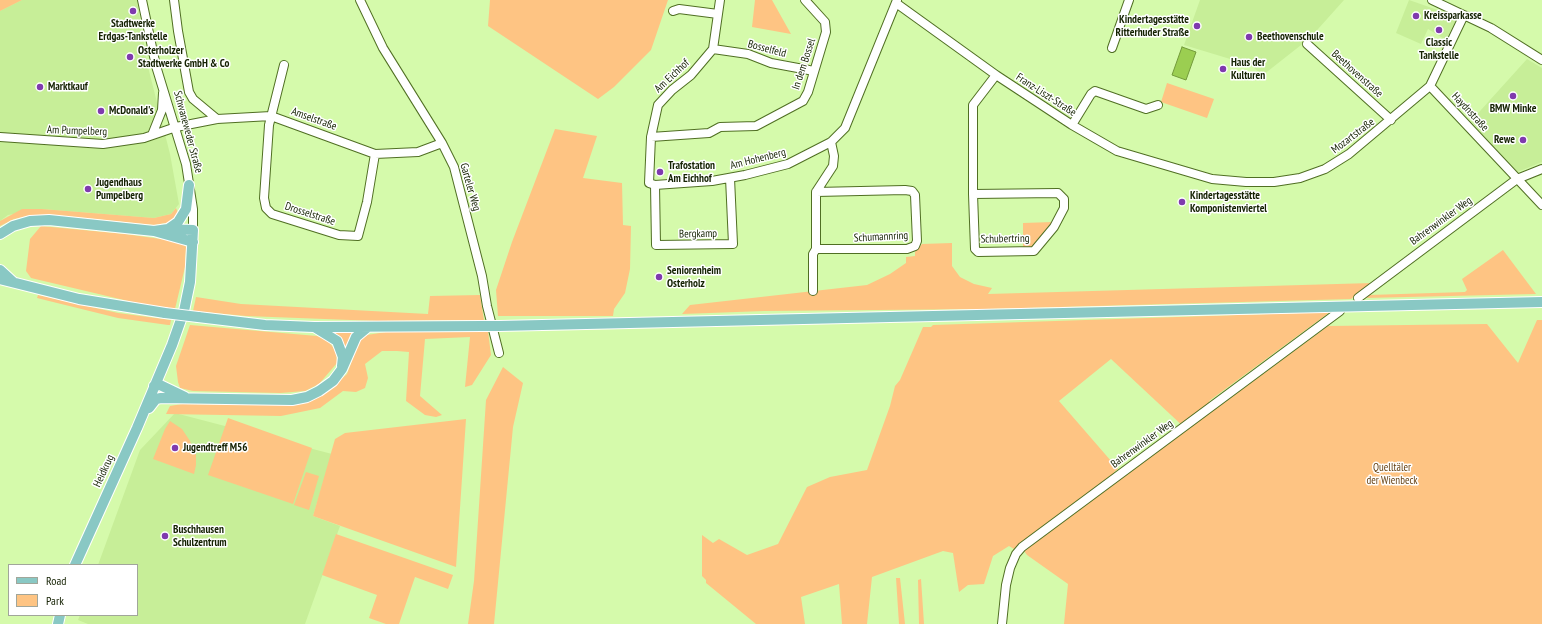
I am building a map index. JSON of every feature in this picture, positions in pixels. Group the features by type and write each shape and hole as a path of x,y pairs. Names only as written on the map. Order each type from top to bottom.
{"main road":[{"path":"168,229 178,222 186,209 189,185"},
{"path":"1,234 12,226 30,221 49,220 154,232 194,242"},
{"path":"154,232 168,229 193,230"},
{"name":"Schwaneweder Straße","path":"154,386 184,311 190,282 194,242 193,230"},
{"path":"0,270 15,283"},
{"path":"0,279 79,299 166,314 265,325 314,327 499,326 1542,302"},
{"path":"314,327 336,341 343,357 342,369"},
{"path":"137,428 156,399 189,398 292,400 319,391 333,381 342,369 356,337 368,327"},
{"path":"160,372 165,387"},
{"path":"161,398 154,386 160,385 189,398"},
{"name":"Heidkrug","path":"76,564 154,386"}],"street":[{"name":"Schwaneweder Straße","path":"142,0 149,39 176,127 189,185 193,230"},
{"path":"174,0 189,92 193,99 217,119"},
{"name":"Garteler Weg","path":"360,0 383,48 442,143 454,167 482,276 487,306 499,353"},
{"path":"713,49 720,0"},
{"name":"In dem Bossel","path":"651,137 709,133 720,127 756,126 803,101 808,92 826,32 824,22 805,0"},
{"path":"1112,48 1129,0"},
{"path":"1432,0 1445,2 1464,15 1491,28 1542,60"},
{"name":"Franz-Liszt-Straße","path":"897,1 996,75 1072,125 1117,151 1199,176"},
{"name":"Am Hohenberg","path":"652,184 730,178 788,164 831,142 846,128 897,1"},
{"path":"673,11 679,9 718,14"},
{"name":"Mozartstraße","path":"1199,176 1221,181 1274,182 1300,178 1325,169 1349,154 1430,86 1464,15"},
{"name":"Beethovenstraße","path":"1307,44 1391,120"},
{"name":"Bosselfeld","path":"713,49 748,54 771,64 814,70"},
{"name":"Am Eichhof","path":"652,184 651,137 658,105 672,90 691,75 713,49"},
{"path":"271,116 284,65"},
{"name":"Schubertring","path":"973,194 1058,194 1064,200 1064,208 1054,227 1034,250 978,252 975,249 973,194 973,105 996,75"},
{"name":"Haydnstraße","path":"1430,86 1542,205"},
{"path":"152,135 162,110 164,88"},
{"path":"1072,125 1091,94 1095,91 1146,109 1158,105"},
{"name":"Amselstraße","path":"176,127 217,119 271,116 375,154 418,152 442,143"},
{"name":"Drosselstraße","path":"271,116 269,125 264,198 266,208 272,214 339,235 358,236 367,202 375,154"},
{"name":"Am Pumpelberg","path":"0,137 103,144 152,135 176,127"},
{"path":"813,291 813,254 816,249 816,192 832,166 834,156 831,142"},
{"name":"Bahrenwinkler Weg","path":"1358,298 1517,179 1542,169"},
{"name":"Bergkamp","path":"652,184 656,245 733,244 730,178"},
{"name":"Schumannring","path":"816,192 912,191 915,195 917,241 915,246 907,249 816,249"},
{"name":"Bahrenwinkler Weg","path":"1002,624 1010,568 1016,554 1022,547 1340,311"}],"shaded area":[{"path":"22,0 137,0 147,63 170,154 179,204 171,214 154,218 42,209 8,215 0,221 0,11"},
{"name":"Beethovenschule","path":"1200,0 1344,0 1310,38 1263,75 1250,65 1184,45"},
{"path":"1409,0 1455,16 1456,20 1446,40 1428,29 1421,44 1396,33"},
{"path":"1182,47 1196,52 1186,80 1172,75"},
{"path":"1527,59 1542,68 1542,162 1515,173 1471,121"},
{"path":"175,413 332,454 313,516 340,526 305,624 88,624 78,620 80,616 138,616 138,564 98,564 140,450"}],"green space":[{"path":"0,0 22,0 0,11"},
{"path":"490,0 668,0 651,50 614,87 598,99 488,26"},
{"path":"755,0 772,0 791,34 752,27"},
{"path":"1167,83 1214,99 1207,118 1161,102"},
{"path":"555,129 597,136 583,178 622,183 623,225 631,226 630,269 625,293 614,309 613,316 498,316 496,290 512,242"},
{"path":"176,208 179,215 172,222 154,225 54,215 32,215 14,219 0,226 0,221 22,209 42,209 154,218 171,214"},
{"path":"1053,222 1032,247 1023,247 1023,223"},
{"path":"41,226 125,234 182,243 186,247 185,267 175,309 145,305 31,278 26,271 30,239"},
{"path":"952,243 952,266 960,277 974,284 992,288 988,294 1372,283 1351,299 987,309 764,311 682,314 690,305 867,285 890,274 906,263 906,257 915,256 915,252 922,244"},
{"path":"1503,250 1536,294 1364,298 1369,295 1465,292 1467,290 1462,279"},
{"path":"38,295 118,313 171,320 170,325 118,318 37,298"},
{"path":"480,295 484,320 377,321 246,316 193,311 196,297 241,304 428,314 430,296"},
{"name":"Quelltäler der Wienbeck","path":"1330,312 1209,401 1217,408 1328,326 1487,324 1518,363 1537,320 1542,320 1542,624 1064,624 1068,584 1027,555 1019,544 1014,549 1009,546 993,556 984,584 968,585 959,592 953,553 943,551 872,577 867,624 842,624 839,584 801,597 805,624 756,624 706,583 706,580 702,576 702,535 713,543 719,539 747,555 778,544 807,487 830,477 867,470 890,406 895,386 900,380 923,327 931,327 933,325","holes":["1111,359 1186,429 1121,477 1114,472 1118,469 1059,401"]},
{"path":"190,325 317,336 328,341 336,351 337,363 319,384 305,391 280,393 193,391 180,388 176,366"},
{"path":"333,331 357,332 346,356 332,333"},
{"path":"488,331 491,355 472,385 465,387 470,337 425,339 420,396 442,415 436,417 425,415 406,401 409,352 397,351 382,351 365,364 368,378 365,388 356,392 343,391 320,408 281,416 166,414 170,406 182,404 290,405 335,385 347,374 360,339 367,335 386,332"},
{"path":"503,367 523,383 513,427 494,624 468,624 474,581 486,400"},
{"path":"228,418 312,448 293,504 208,475"},
{"path":"466,419 456,567 313,516 335,439 345,433"},
{"name":"Jugendtreff M56","path":"170,421 182,429 190,441 196,455 194,474 153,459 165,429"},
{"path":"306,472 319,476 309,510 294,505"},
{"path":"336,534 453,575 448,589 415,577 399,624 386,624 369,618 377,595 322,575"},
{"path":"896,578 900,578 905,624 899,624"},
{"path":"921,579 924,624 919,624 918,580"}],"place":[{"name":"Stadtwerke Erdgas-Tankstelle","path":"133,11"},
{"name":"Kreissparkasse","path":"1416,16"},
{"name":"Kindertagesstätte Ritterhuder Straße","path":"1197,26"},
{"name":"Classic Tankstelle","path":"1439,30"},
{"name":"Beethovenschule","path":"1249,37"},
{"name":"Osterholzer Stadtwerke GmbH & Co","path":"130,57"},
{"name":"Haus der Kulturen","path":"1223,69"},
{"name":"Marktkauf","path":"40,87"},
{"name":"BMW Minke","path":"1513,96"},
{"name":"McDonald's","path":"101,111"},
{"name":"Rewe","path":"1523,140"},
{"name":"Trafostation Am Eichhof","path":"660,172"},
{"name":"Jugendhaus Pumpelberg","path":"88,189"},
{"name":"Kindertagesstätte Komponistenviertel","path":"1182,202"},
{"name":"Seniorenheim Osterholz","path":"659,277"},
{"name":"Jugendtreff M56","path":"175,448"},
{"name":"Buschhausen Schulzentrum","path":"165,536"}]}
